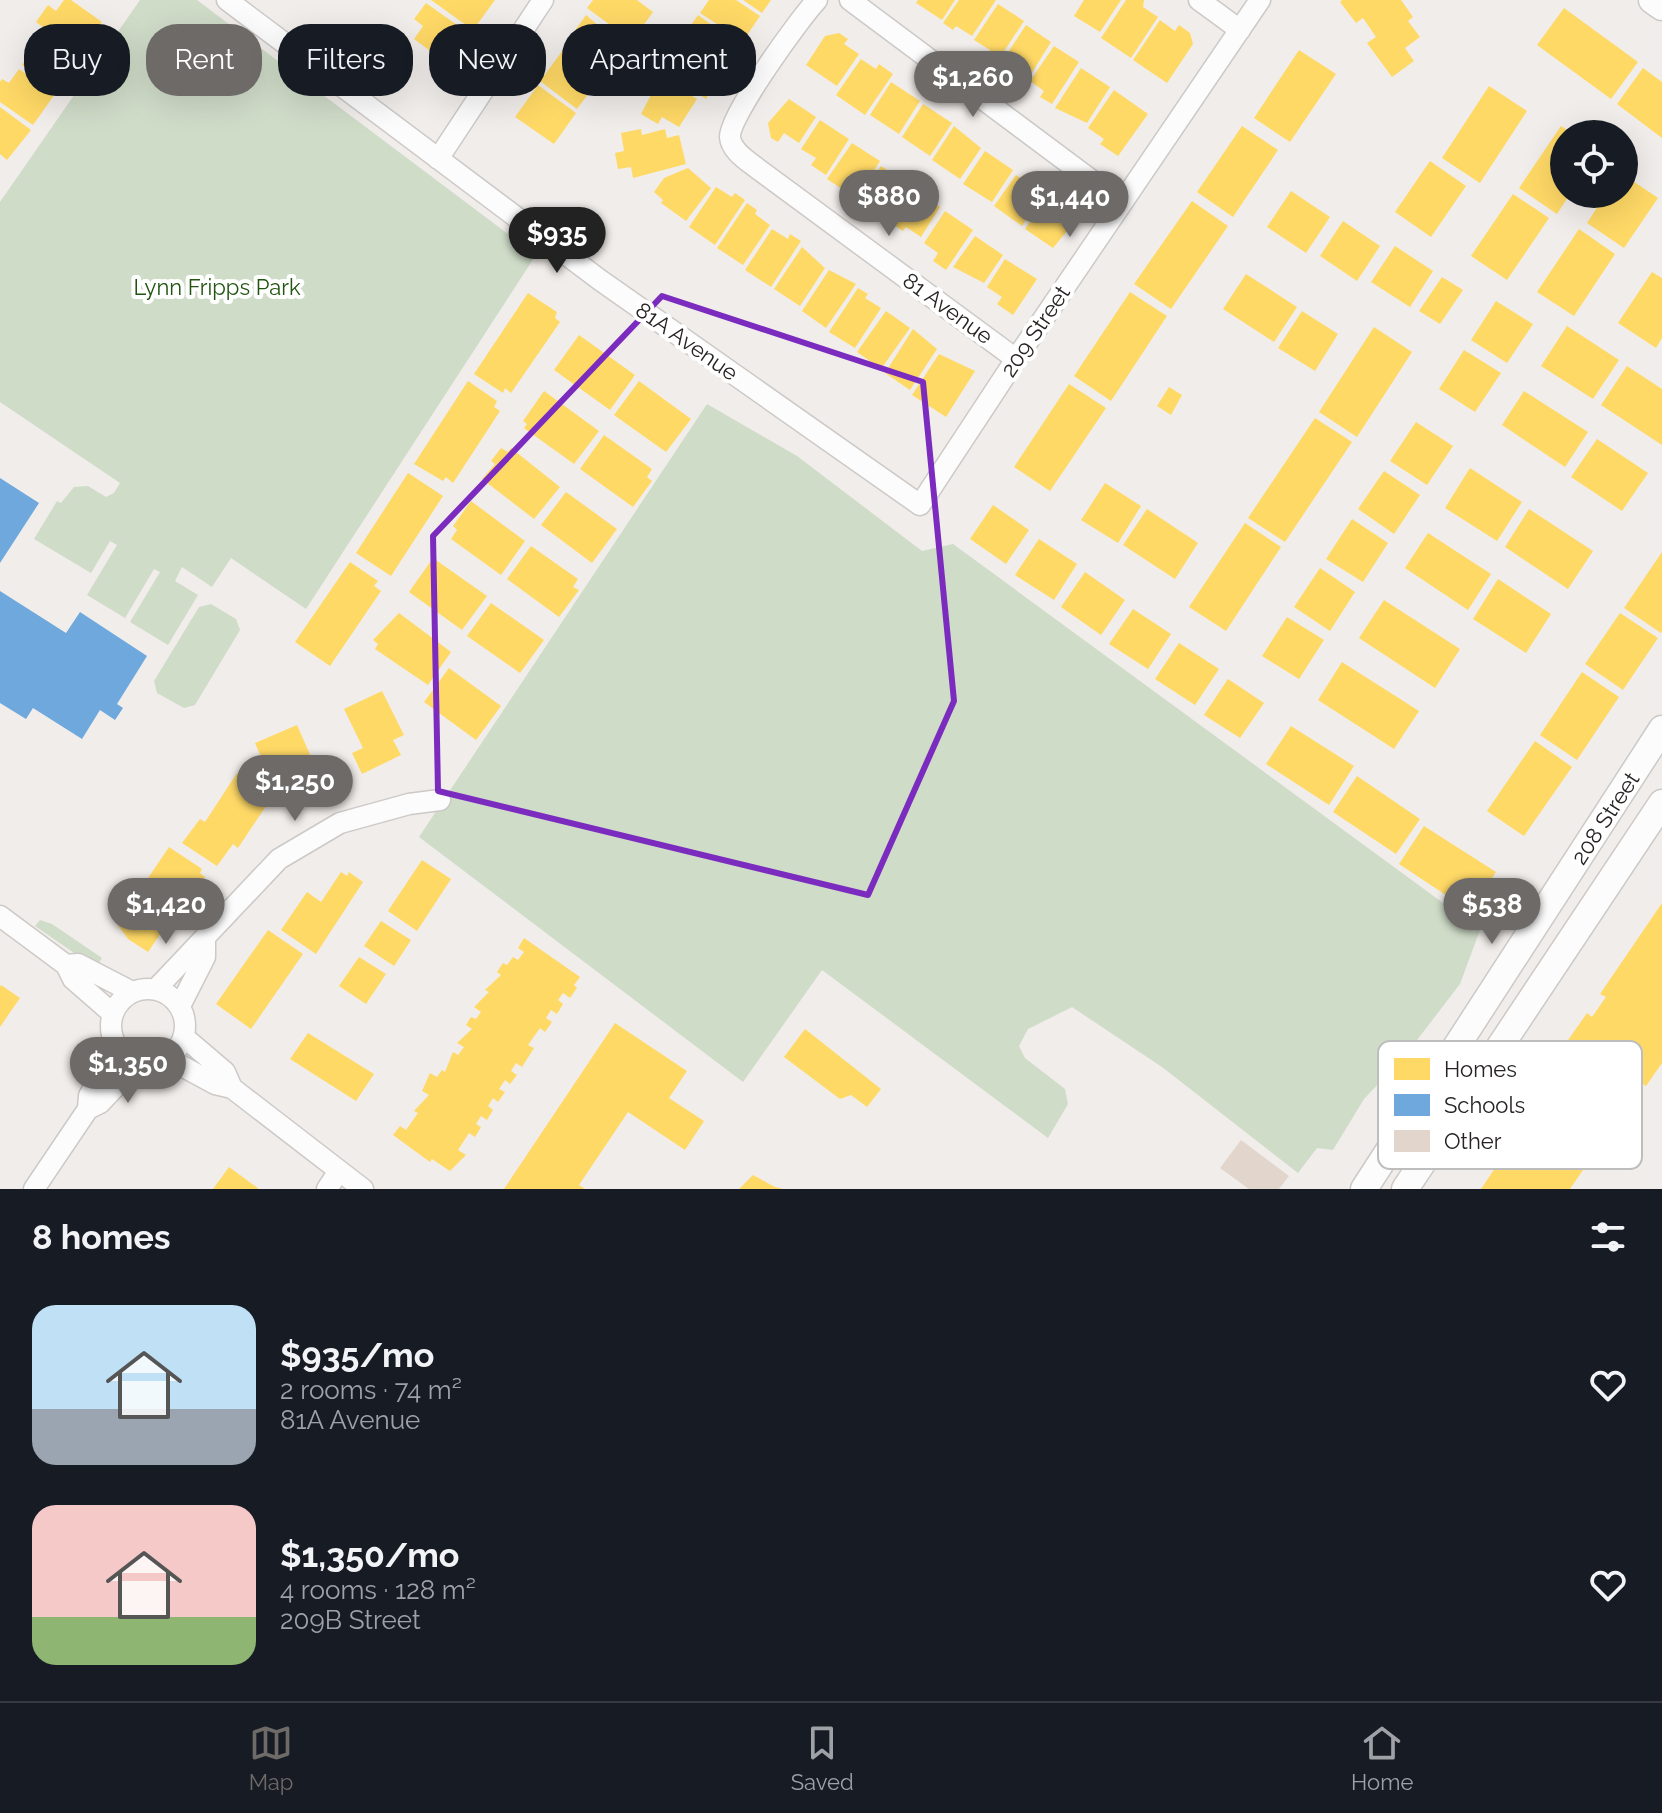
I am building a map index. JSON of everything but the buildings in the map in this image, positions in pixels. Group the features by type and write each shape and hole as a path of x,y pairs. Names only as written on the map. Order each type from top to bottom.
{"main road":[{"path":"1652,0 1662,7"},
{"name":"208 Street","path":"1460,1041 1662,729"},
{"name":"208 Street","path":"1504,1041 1662,803"},
{"name":"208 Street","path":"1364,1189 1378,1167"},
{"name":"208 Street","path":"1405,1189 1418,1169"}],"street":[{"name":"81A Avenue","path":"227,0 253,8 438,159 600,280 920,505"},
{"path":"438,159 543,0"},
{"name":"81 Avenue","path":"817,0 742,108 730,140 739,153 758,169 1016,359"},
{"path":"850,0 1122,203"},
{"path":"1199,0 1240,30"},
{"name":"209 Street","path":"920,505 1260,0"},
{"path":"66,965 78,964 132,992 156,989 279,859 340,823 409,804 440,800"},
{"path":"0,916 66,965 73,979 112,1013"},
{"path":"180,1006 205,957 205,940"},
{"path":"156,989 180,1006 184,1016 184,1037 167,1058"},
{"path":"132,992 112,1013 112,1036 117,1047 139,1062"},
{"path":"184,1037 225,1072 232,1088"},
{"path":"88,1109 89,1096 117,1047"},
{"path":"34,1189 88,1109 100,1103 139,1062 167,1058 215,1084 232,1088 363,1189"},
{"path":"327,1189 339,1171"}],"highlighted area":[{"path":"662,296 923,382 954,701 868,895 438,791 433,536"}],"green space":[{"name":"Lynn Fripps Park","path":"140,0 197,0 229,24 146,24 146,96 262,96 262,49 278,61 278,96 325,96 536,255 306,609 231,558 212,587 182,567 175,581 198,595 168,645 130,622 160,572 154,569 125,618 87,595 117,545 110,541 91,573 34,539 57,501 61,503 74,487 88,486 106,497 114,493 120,483 0,402 0,202 73,96 130,96 130,24 123,24"},
{"path":"707,404 797,456 922,551 953,544 1480,930 1460,984 1416,1041 1378,1041 1378,1084 1364,1099 1333,1150 1317,1148 1298,1173 1162,1067 1072,1007 1028,1029 1019,1046 1025,1058 1065,1089 1068,1104 1048,1138 822,970 743,1082 419,837"},
{"path":"211,604 236,619 240,630 195,705 184,708 157,693 154,681 199,607"},
{"path":"40,920 52,924 102,958 96,968 35,926"}]}
